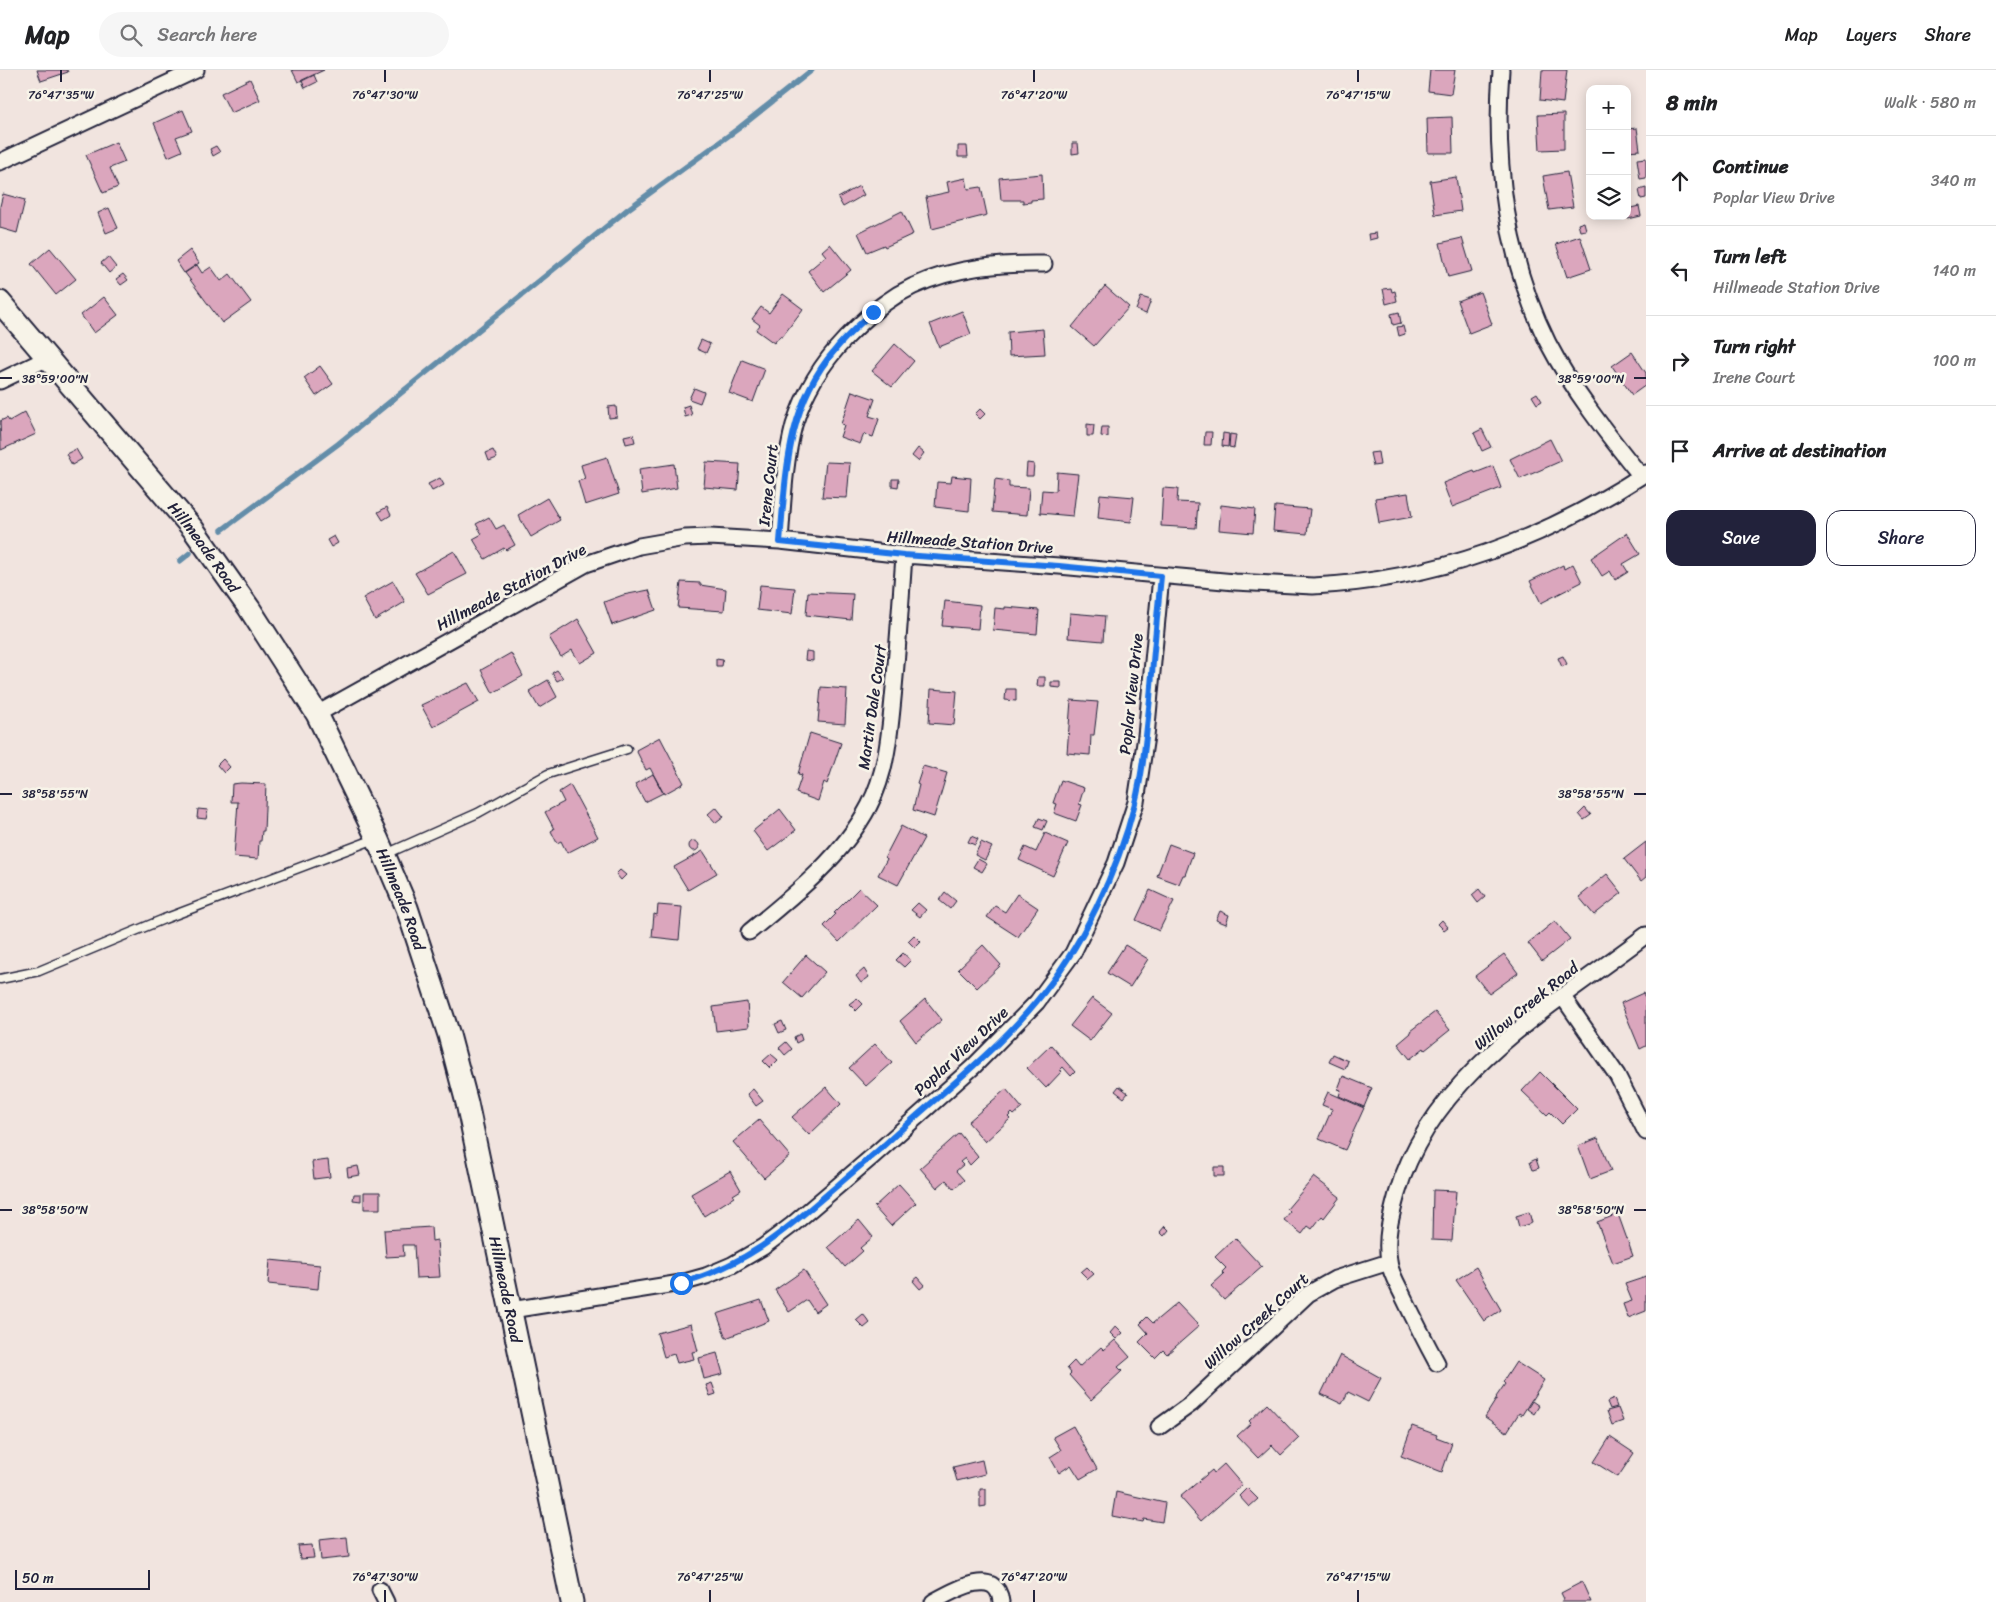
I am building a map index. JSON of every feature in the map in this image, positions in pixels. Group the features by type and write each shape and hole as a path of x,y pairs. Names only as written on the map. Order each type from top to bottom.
{"street":[{"path":"0,162 196,70"},
{"name":"Hillmeade Station Drive","path":"317,714 577,569 612,554 640,546 685,538 780,542 904,555 1161,576 1313,586 1365,582 1400,576 1476,557 1535,535 1563,521 1643,474 1608,434 1574,386 1548,343 1532,307 1520,272 1506,208 1500,158 1499,99 1501,70"},
{"name":"Irene Court","path":"780,542 787,458 795,422 817,374 834,350 886,302 923,282 983,267 1011,264 1044,264"},
{"name":"Hillmeade Road","path":"0,302 193,529 278,652 317,714 381,846 407,908 449,1035 467,1103 572,1602"},
{"path":"0,381 48,358"},
{"name":"Martin Dale Court","path":"749,932 799,889 849,837 860,822 876,790 883,769 888,739 900,628 904,555"},
{"name":"Poplar View Drive","path":"511,1310 681,1283 706,1276 732,1264 792,1225 873,1156 973,1067 1036,1002 1076,945 1116,863 1136,802 1146,736 1161,576"},
{"name":"Willow Creek Road","path":"1437,1363 1396,1282 1389,1262 1388,1231 1401,1180 1420,1139 1434,1117 1469,1076 1506,1041 1646,935"},
{"path":"1563,997 1617,1075 1646,1132"},
{"name":"Willow Creek Court","path":"1159,1427 1191,1404 1308,1294 1335,1279 1389,1262"},
{"path":"932,1602 975,1582 987,1582 995,1587 1001,1602"}],"lane":[{"path":"0,979 39,971 164,919 478,813 548,774 627,749"}],"building":[{"path":"37,70 67,70 68,72 41,81"},
{"path":"292,70 324,70 298,82"},
{"path":"1430,70 1455,70 1451,94 1428,91"},
{"path":"1542,70 1567,70 1563,103 1540,100"},
{"path":"314,75 317,82 305,88 302,81"},
{"path":"250,79 260,100 231,113 221,93"},
{"path":"183,110 192,131 176,137 182,151 168,157 154,123"},
{"path":"1564,114 1564,149 1540,150 1538,115"},
{"path":"1452,117 1453,153 1428,153 1427,118"},
{"path":"1637,128 1640,150 1631,151 1631,129"},
{"path":"116,142 125,162 110,168 118,187 103,193 86,155"},
{"path":"1072,143 1078,143 1079,153 1072,154"},
{"path":"216,146 220,152 213,156 210,149"},
{"path":"958,146 967,146 968,157 958,157"},
{"path":"1646,158 1646,178 1640,179 1637,159"},
{"path":"1567,172 1573,207 1549,210 1543,176"},
{"path":"1042,174 1043,199 1023,203 1023,200 1001,200 999,178"},
{"path":"1456,177 1461,211 1435,215 1430,181"},
{"path":"966,178 968,189 981,187 987,215 932,229 926,197 949,192 947,182"},
{"path":"859,186 864,195 843,207 838,198"},
{"path":"1646,188 1646,198 1641,199 1639,190"},
{"path":"3,194 25,200 17,233 0,228 0,206"},
{"path":"1639,206 1641,216 1631,218 1631,208"},
{"path":"109,208 118,228 106,233 98,213"},
{"path":"902,211 913,234 885,247 884,245 867,252 858,233"},
{"path":"1584,222 1586,230 1580,231 1578,224"},
{"path":"1376,233 1377,238 1369,240 1368,234"},
{"path":"1580,236 1591,269 1567,277 1556,244"},
{"path":"1462,238 1472,271 1448,277 1440,243"},
{"path":"830,244 851,270 824,292 808,271 826,256 822,251"},
{"path":"50,248 76,279 56,295 31,264"},
{"path":"190,250 199,263 184,273 176,261"},
{"path":"108,257 116,267 109,273 101,263"},
{"path":"197,265 202,273 211,267 221,281 230,274 251,302 222,323 185,273"},
{"path":"123,274 128,280 121,285 116,279"},
{"path":"1105,286 1129,307 1094,346 1072,327"},
{"path":"1391,288 1392,292 1395,291 1397,301 1386,304 1383,289"},
{"path":"1480,292 1492,324 1469,333 1457,301"},
{"path":"783,294 803,309 782,337 780,336 774,343 756,330 760,325 752,319 761,307 769,313"},
{"path":"104,297 118,315 94,333 81,315"},
{"path":"1141,297 1151,300 1146,314 1136,310"},
{"path":"962,311 971,334 939,347 930,324"},
{"path":"1399,312 1401,323 1393,325 1391,314"},
{"path":"1403,326 1405,334 1399,336 1397,327"},
{"path":"1043,329 1045,354 1009,356 1008,332"},
{"path":"701,340 710,344 706,353 697,349"},
{"path":"895,344 914,361 892,387 872,371"},
{"path":"1632,352 1646,373 1646,385 1632,395 1612,366"},
{"path":"742,360 765,369 753,402 729,393"},
{"path":"320,366 333,384 316,396 304,378"},
{"path":"694,388 704,392 700,403 689,399"},
{"path":"852,391 875,399 869,416 879,419 873,437 864,434 860,444 840,437 844,425 841,424"},
{"path":"1537,393 1542,401 1537,404 1532,396"},
{"path":"689,405 692,415 685,417 683,407"},
{"path":"616,406 617,417 609,418 608,407"},
{"path":"980,409 985,414 980,419 975,414"},
{"path":"25,412 36,434 1,450 0,421 7,418 9,421"},
{"path":"1087,424 1094,425 1093,436 1087,436"},
{"path":"1102,427 1108,427 1108,437 1101,436"},
{"path":"1482,429 1491,447 1482,451 1474,433"},
{"path":"1205,432 1212,432 1211,445 1204,445"},
{"path":"1223,433 1229,434 1228,447 1222,446"},
{"path":"633,434 635,442 626,444 624,436"},
{"path":"1230,434 1236,435 1234,448 1229,447"},
{"path":"1550,439 1561,461 1520,479 1510,459"},
{"path":"918,448 924,453 918,461 912,456"},
{"path":"76,449 82,459 72,465 66,454"},
{"path":"493,450 497,458 489,461 486,453"},
{"path":"1378,452 1380,465 1373,466 1370,453"},
{"path":"607,457 619,494 585,505 578,481 585,479 581,465"},
{"path":"706,462 740,464 738,490 704,487"},
{"path":"826,462 850,463 847,498 822,497"},
{"path":"1027,463 1034,464 1033,476 1026,476"},
{"path":"674,464 677,488 642,494 639,469"},
{"path":"1493,466 1501,488 1452,507 1443,483"},
{"path":"1057,472 1078,474 1073,516 1040,513 1042,490 1056,491"},
{"path":"952,476 971,478 969,511 935,507 937,482 951,483"},
{"path":"440,478 444,485 432,491 428,484"},
{"path":"892,479 899,479 898,487 892,486"},
{"path":"995,479 1009,481 1009,487 1029,488 1027,515 992,512"},
{"path":"1163,488 1178,489 1177,502 1198,503 1196,528 1161,526"},
{"path":"1408,493 1412,517 1379,523 1375,498"},
{"path":"1100,494 1134,497 1131,522 1098,518"},
{"path":"547,498 560,520 531,537 518,515"},
{"path":"1221,505 1255,509 1253,533 1219,530"},
{"path":"1275,506 1310,509 1307,534 1273,531"},
{"path":"387,507 391,515 383,520 378,512"},
{"path":"489,517 496,529 504,525 515,545 506,550 504,548 485,559 473,539 482,534 476,524"},
{"path":"1627,533 1640,554 1623,564 1628,572 1615,580 1610,571 1602,576 1591,558"},
{"path":"334,536 338,543 331,547 327,540"},
{"path":"454,551 467,574 428,594 415,573"},
{"path":"1573,564 1582,582 1541,603 1530,581 1563,565 1564,569"},
{"path":"393,581 405,602 375,620 363,598"},
{"path":"681,582 700,583 700,585 726,589 724,611 678,608"},
{"path":"760,585 795,588 792,614 757,610"},
{"path":"649,590 656,610 612,625 604,602 623,595"},
{"path":"808,592 853,594 851,620 806,615"},
{"path":"945,601 980,605 978,629 942,626"},
{"path":"1005,607 1039,610 1037,634 993,630 995,608 1005,609"},
{"path":"1070,613 1105,616 1103,641 1068,638"},
{"path":"578,619 597,653 580,663 572,650 561,657 549,637"},
{"path":"806,651 813,652 813,661 805,660"},
{"path":"511,653 523,676 493,693 481,670"},
{"path":"1563,656 1567,664 1562,667 1558,658"},
{"path":"716,659 723,660 722,666 716,666"},
{"path":"557,670 563,678 557,681 552,673"},
{"path":"1038,677 1045,677 1045,686 1037,686"},
{"path":"548,680 557,697 539,708 529,691"},
{"path":"1051,682 1061,682 1061,688 1051,687"},
{"path":"468,683 479,702 433,727 421,705"},
{"path":"821,687 847,689 845,724 818,722"},
{"path":"931,689 957,691 954,725 929,723"},
{"path":"1006,689 1016,689 1016,701 1005,700"},
{"path":"1071,700 1098,702 1094,735 1091,735 1090,755 1067,753"},
{"path":"810,733 841,743 827,784 824,782 818,801 796,793 802,775 798,774"},
{"path":"660,737 684,783 664,794 650,768 646,770 636,750"},
{"path":"223,759 230,767 224,773 217,765"},
{"path":"923,766 947,773 934,817 913,810 919,785 917,784"},
{"path":"653,774 663,793 645,802 635,784"},
{"path":"1061,780 1084,788 1079,804 1082,805 1076,821 1054,813 1057,804 1053,803"},
{"path":"232,784 266,784 264,831 262,831 261,841 259,841 258,859 234,857 238,802 231,802"},
{"path":"570,785 598,837 567,853 561,841 557,843 551,831 554,829 545,812 564,802 559,792"},
{"path":"716,807 724,817 716,823 708,814"},
{"path":"1585,808 1591,815 1584,820 1579,814"},
{"path":"198,809 208,810 206,819 197,818"},
{"path":"780,809 796,830 768,851 753,831"},
{"path":"1039,818 1047,821 1043,830 1035,827"},
{"path":"901,826 924,838 898,885 878,875"},
{"path":"1045,833 1068,843 1053,876 1019,860 1025,847 1036,852"},
{"path":"971,836 978,839 975,845 968,842"},
{"path":"692,841 696,841 699,846 698,850 692,851 689,848 689,844"},
{"path":"981,842 992,847 985,860 975,855"},
{"path":"1646,842 1646,877 1641,881 1624,859"},
{"path":"1169,844 1193,853 1185,875 1183,875 1179,884 1157,876"},
{"path":"703,851 717,873 688,890 674,867"},
{"path":"978,859 987,864 982,872 973,867"},
{"path":"620,870 626,875 621,880 616,874"},
{"path":"1607,874 1622,893 1594,915 1579,897"},
{"path":"859,888 877,905 839,942 824,926"},
{"path":"1479,889 1485,897 1478,903 1472,895"},
{"path":"1150,890 1174,901 1159,931 1136,920"},
{"path":"945,892 956,901 950,909 939,900"},
{"path":"1017,894 1038,908 1018,937 987,917 995,906 1005,912"},
{"path":"918,903 926,910 920,917 911,910"},
{"path":"658,905 682,907 679,940 652,937 654,914 657,915"},
{"path":"1220,911 1229,915 1226,924 1216,920"},
{"path":"1442,920 1448,927 1444,930 1438,924"},
{"path":"1555,921 1570,939 1542,961 1528,943"},
{"path":"914,935 921,942 915,948 908,941"},
{"path":"983,945 1001,965 977,988 958,969"},
{"path":"1125,945 1148,959 1130,987 1107,973"},
{"path":"903,953 911,960 904,967 896,960"},
{"path":"1504,954 1518,973 1489,994 1475,976"},
{"path":"806,955 825,972 802,998 783,982"},
{"path":"864,969 869,977 861,983 856,976"},
{"path":"1643,993 1646,1000 1646,1046 1640,1049 1621,1003"},
{"path":"857,998 863,1004 856,1011 849,1004"},
{"path":"1092,998 1112,1013 1090,1041 1070,1026"},
{"path":"925,999 942,1020 916,1042 900,1021"},
{"path":"747,1002 749,1027 716,1031 713,1007"},
{"path":"1435,1012 1450,1030 1425,1050 1424,1048 1410,1059 1398,1044 1411,1033 1410,1031"},
{"path":"782,1021 786,1030 779,1033 775,1024"},
{"path":"800,1034 802,1040 796,1043 794,1037"},
{"path":"786,1042 792,1049 785,1055 779,1048"},
{"path":"875,1044 892,1063 866,1086 849,1068"},
{"path":"1051,1045 1075,1072 1071,1076 1063,1067 1060,1070 1062,1071 1046,1088 1027,1068"},
{"path":"771,1054 778,1060 770,1068 763,1061"},
{"path":"1333,1054 1348,1061 1345,1069 1329,1062"},
{"path":"1540,1072 1577,1109 1562,1124 1550,1112 1547,1115 1522,1091"},
{"path":"1343,1076 1372,1088 1364,1107 1339,1096 1341,1090 1338,1089"},
{"path":"1119,1086 1128,1093 1124,1098 1115,1091"},
{"path":"826,1087 841,1104 809,1135 792,1117"},
{"path":"753,1089 763,1101 756,1106 747,1094"},
{"path":"1006,1089 1022,1108 1014,1115 1012,1113 1008,1117 1010,1119 985,1142 968,1122"},
{"path":"1328,1092 1364,1108 1345,1150 1319,1139 1332,1109 1322,1105"},
{"path":"759,1120 790,1156 764,1178 733,1142"},
{"path":"959,1133 978,1157 970,1165 965,1158 960,1162 963,1165 956,1171 964,1180 954,1189 946,1180 937,1188 920,1168"},
{"path":"1598,1138 1611,1171 1590,1179 1578,1146"},
{"path":"1536,1159 1539,1168 1533,1170 1530,1162"},
{"path":"328,1160 330,1177 314,1179 312,1162"},
{"path":"358,1166 360,1175 348,1177 347,1168"},
{"path":"1214,1167 1224,1167 1224,1176 1214,1176"},
{"path":"730,1171 741,1190 733,1195 734,1197 704,1216 691,1194"},
{"path":"1314,1177 1340,1197 1324,1218 1322,1216 1312,1229 1308,1226 1302,1234 1284,1220 1290,1212 1287,1209"},
{"path":"899,1184 916,1203 891,1226 874,1207"},
{"path":"1433,1190 1456,1191 1452,1241 1432,1240"},
{"path":"364,1192 380,1192 380,1209 364,1209"},
{"path":"354,1194 361,1194 361,1201 353,1200"},
{"path":"1529,1212 1532,1223 1519,1227 1516,1216"},
{"path":"1618,1214 1633,1256 1613,1263 1597,1222"},
{"path":"859,1220 873,1237 860,1248 863,1251 845,1267 828,1247"},
{"path":"1165,1226 1169,1230 1164,1236 1160,1232"},
{"path":"431,1227 432,1241 437,1240 440,1277 416,1278 414,1245 403,1245 404,1256 386,1257 384,1230"},
{"path":"1235,1238 1262,1267 1224,1300 1211,1286 1224,1274 1222,1272 1226,1268 1215,1257"},
{"path":"270,1260 320,1265 318,1289 268,1284"},
{"path":"1087,1267 1094,1274 1088,1279 1081,1272"},
{"path":"1476,1267 1501,1310 1484,1321 1456,1280"},
{"path":"804,1270 826,1304 815,1312 807,1300 789,1312 775,1290"},
{"path":"918,1277 925,1285 920,1289 913,1281"},
{"path":"1646,1277 1646,1311 1628,1318 1623,1304 1632,1301 1625,1284"},
{"path":"761,1300 769,1321 726,1338 717,1314"},
{"path":"1177,1303 1199,1326 1167,1354 1163,1350 1155,1358 1139,1342 1148,1333 1140,1324 1147,1317 1153,1323"},
{"path":"863,1314 870,1323 864,1328 856,1320"},
{"path":"691,1324 698,1351 692,1352 694,1359 677,1363 674,1354 664,1357 657,1333"},
{"path":"1116,1326 1123,1333 1116,1339 1110,1333"},
{"path":"1115,1340 1130,1357 1118,1367 1122,1371 1091,1400 1069,1375 1071,1373 1067,1368 1074,1361 1079,1367 1101,1347 1104,1350"},
{"path":"717,1353 723,1374 704,1379 699,1358"},
{"path":"1340,1355 1381,1378 1368,1402 1348,1392 1342,1404 1321,1394"},
{"path":"1516,1362 1544,1380 1522,1415 1519,1413 1507,1432 1485,1417 1505,1384 1503,1382"},
{"path":"712,1383 716,1394 710,1396 706,1385"},
{"path":"1614,1399 1617,1407 1610,1409 1607,1402"},
{"path":"1532,1401 1539,1406 1534,1414 1527,1409"},
{"path":"1267,1404 1299,1438 1281,1455 1272,1445 1258,1458 1237,1436 1251,1423 1249,1421"},
{"path":"1618,1408 1623,1421 1612,1425 1607,1411"},
{"path":"1073,1426 1097,1469 1080,1479 1071,1465 1059,1473 1050,1457 1061,1450 1053,1437"},
{"path":"1412,1426 1452,1443 1442,1472 1401,1456"},
{"path":"1610,1437 1634,1453 1618,1477 1594,1462"},
{"path":"982,1460 985,1474 957,1481 953,1467"},
{"path":"1224,1464 1242,1485 1201,1521 1180,1497 1212,1470 1214,1473"},
{"path":"1247,1488 1258,1499 1249,1507 1239,1496"},
{"path":"980,1489 986,1489 986,1506 980,1507"},
{"path":"1116,1492 1165,1503 1162,1522 1144,1519 1143,1522 1112,1516"},
{"path":"347,1537 349,1557 321,1560 319,1540"},
{"path":"312,1545 314,1558 300,1559 298,1546"},
{"path":"1582,1582 1591,1602 1562,1602 1564,1599 1561,1593"}],"waterway":[{"path":"222,530 338,444 628,209 739,128 812,70"},
{"path":"180,561 190,553"}],"route":[{"path":"681,1283 706,1276 732,1264 792,1225 973,1067 1018,1022 1036,1002 1073,953 1116,863 1136,802 1146,736 1161,576 986,560 904,555 780,542 787,458 795,422 817,374 834,350 873,312"}]}
